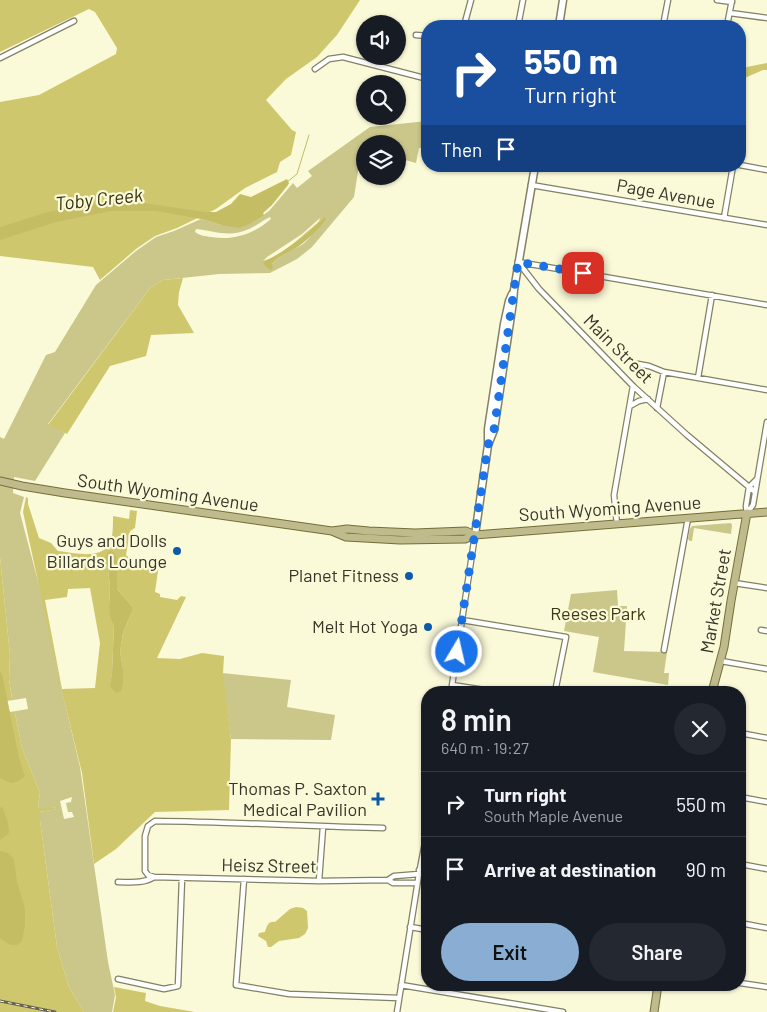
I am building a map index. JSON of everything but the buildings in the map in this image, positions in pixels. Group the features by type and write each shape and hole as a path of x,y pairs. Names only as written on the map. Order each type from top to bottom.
{"main road":[{"name":"South Wyoming Avenue","path":"0,481 98,498 332,531 347,528 408,532 466,531 475,535 767,512"},
{"name":"Market Street","path":"714,686 721,661 747,513"},
{"path":"654,1012 657,991"}],"street":[{"path":"466,20 471,0"},
{"path":"519,20 523,0"},
{"path":"560,20 563,0"},
{"path":"664,20 668,0"},
{"path":"717,0 732,1 728,20"},
{"path":"730,13 767,18"},
{"path":"0,58 74,21"},
{"path":"416,35 421,35"},
{"path":"315,69 329,59 343,57 421,76"},
{"path":"746,166 767,170"},
{"path":"458,686 452,685 488,445 494,430 518,262 534,172"},
{"path":"724,218 732,172"},
{"name":"Page Avenue","path":"531,185 767,225"},
{"path":"518,262 767,304"},
{"name":"Main Street","path":"518,262 539,289 633,386 694,442 755,492"},
{"path":"698,378 712,295"},
{"path":"638,364 664,372 767,390"},
{"path":"657,408 664,372"},
{"path":"617,524 614,495 633,386"},
{"path":"630,406 648,399"},
{"name":"Market Street","path":"747,513 753,504 767,422"},
{"path":"749,487 757,480"},
{"name":"Market Street","path":"747,513 746,506 749,487"},
{"path":"664,650 688,518"},
{"path":"734,583 767,588"},
{"path":"462,620 566,637 556,686"},
{"path":"761,630 767,631"},
{"path":"721,661 767,669"},
{"path":"746,734 767,738"},
{"path":"746,798 767,802"},
{"path":"154,877 148,875 145,871 145,836 148,826 155,821 383,828"},
{"path":"319,881 323,826"},
{"path":"396,1012 421,862"},
{"path":"746,865 767,869"},
{"name":"Heisz Street","path":"118,882 142,882 154,877 319,881 388,880 394,876 419,872"},
{"path":"118,979 164,989 178,986 182,878"},
{"path":"244,880 236,985 289,994 399,998"},
{"path":"388,880 393,883 417,883"},
{"path":"746,924 767,928"},
{"path":"410,927 421,929"},
{"path":"746,984 767,987"},
{"path":"401,985 421,988"},
{"path":"437,991 563,1012"}],"green space":[{"path":"421,122 421,148 419,148 416,163 406,160 406,135 359,135 370,127 406,125 406,123"},
{"path":"356,137 356,184 354,197 312,247 297,259 270,273 219,274 163,280 151,287 48,424 65,433 35,481 14,477 13,493 24,497 20,513 44,604 80,767 108,962 115,995 112,1012 84,1012 69,987 57,947 40,820 40,812 57,809 57,807 39,810 40,793 22,748 15,713 10,714 10,712 28,709 26,698 7,701 7,699 12,698 9,679 10,655 0,557 0,437 4,439 46,355 55,352 96,285 136,251 156,237 201,219 221,225 252,223 269,211 293,183 297,188 312,176 308,171","holes":["270,217 271,219 258,229 235,237 219,238 195,232 196,229 222,233 242,232","324,217 312,235 303,244 283,255 272,264 264,262 282,252 263,261 302,234 320,218 316,224","72,797 71,802 66,803 68,812 72,812 74,817 64,819 60,801"]},
{"path":"731,523 731,534 694,528 692,541 688,539 692,526"},
{"name":"Reeses Park","path":"617,590 618,606 627,606 624,651 667,652 664,673 669,673 668,685 593,672 599,637 564,631 571,594"},
{"path":"222,673 291,680 287,707 335,715 331,740 231,739"}],"shaded area":[{"path":"0,0 360,0 337,35 317,57 286,79 266,100 292,130 296,132 291,155 280,162 277,172 245,188 216,209 177,228 155,236 136,249 100,280 93,267 0,256 0,102 39,95 116,54 117,48 95,12 89,9 0,52"},
{"path":"767,63 767,70 746,77 747,67"},
{"name":"Toby Creek","path":"287,179 288,185 263,213 264,215 252,223 239,228 156,211 111,211 56,222 0,240 0,227 48,212 81,205 144,203 216,212 231,204 240,194 251,197"},
{"path":"324,217 326,219 324,222 308,239 277,259 272,264 273,268 271,270 266,267 263,262 295,242"},
{"path":"183,278 178,305 194,333 151,335 146,356 110,366 67,434 48,425 151,287 163,280"},
{"path":"26,497 28,498 28,504 39,538 51,543 58,551 90,554 104,550 109,544 112,536 113,516 129,519 130,510 137,511 135,528 130,531 126,555 131,560 159,564 155,592 160,594 160,597 177,600 181,596 186,597 157,658 180,659 202,653 224,656 223,673 231,739 229,810 155,812 116,849 94,864 82,773 61,688 23,512","holes":["117,559 117,589 132,606 132,612 123,633 120,652 123,668 110,684 114,625 109,605 110,587 105,560","90,588 100,643 95,688 62,689 45,600 67,597 68,589"]},
{"path":"109,551 115,554 117,559 117,589 132,606 132,612 123,633 120,652 123,683 121,691 117,693 111,688 110,684 114,625 110,617 110,587 105,560"},
{"path":"0,557 10,655 9,679 12,699 7,699 10,713 15,713 22,748 40,793 39,809 57,807 58,809 40,812 40,820 57,947 69,987 84,1012 0,1012"},
{"path":"0,672 2,674 19,758 25,776 13,783 0,778"},
{"path":"0,807 3,808 9,833 0,840"},
{"path":"0,851 8,853 14,859 17,882 25,908 25,925 22,941 17,945 10,945 0,938"},
{"path":"296,907 307,911 308,928 305,934 299,938 279,941 268,947 266,941 258,936 259,933 265,932 269,923 275,922 290,909"},
{"path":"114,987 146,993 145,1001 160,1006 195,1012 113,1012 116,997"}],"waterway":[{"name":"Toby Creek","path":"287,182 297,174 309,135"}],"railway":[{"path":"0,1001 55,1012"}],"place":[{"name":"Guys and Dolls Billards Lounge","path":"177,551"},
{"name":"Planet Fitness","path":"409,576"},
{"name":"Melt Hot Yoga","path":"428,627"},
{"name":"Thomas P. Saxton Medical Pavilion","path":"378,799"}],"route":[{"path":"457,652 488,445 494,430 518,262 583,273"}]}
